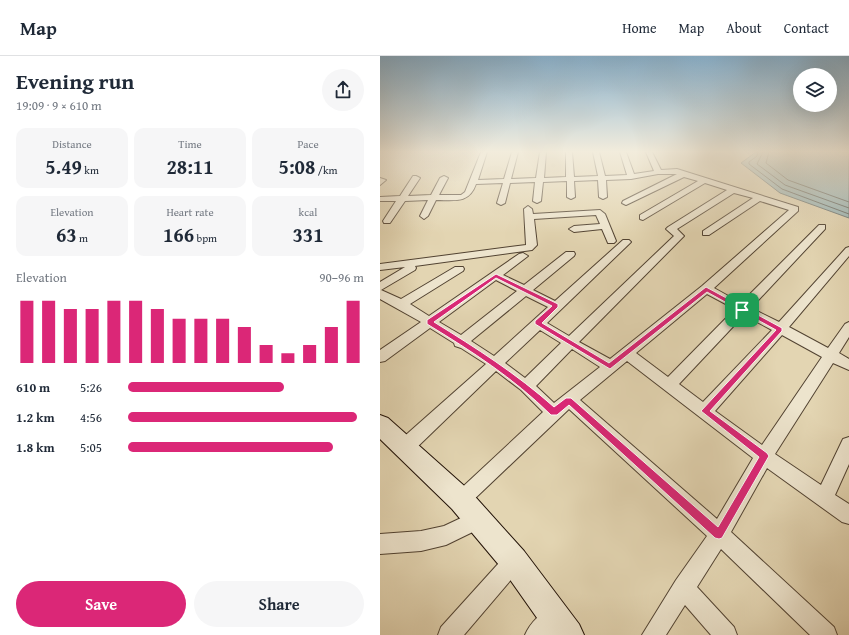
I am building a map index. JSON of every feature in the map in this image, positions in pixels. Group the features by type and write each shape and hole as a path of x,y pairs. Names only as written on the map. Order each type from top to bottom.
{"street":[{"path":"386,221 415,179"},
{"path":"424,216 443,179"},
{"path":"380,199 433,199 463,197 469,193 473,179"},
{"path":"472,182 601,179"},
{"path":"602,179 603,197"},
{"path":"626,203 674,179"},
{"path":"461,500 554,412 706,289 795,209 702,179"},
{"path":"537,201 538,180"},
{"path":"570,180 570,197"},
{"path":"643,217 705,180"},
{"path":"501,203 507,181"},
{"path":"526,386 679,236 671,228 733,190"},
{"path":"706,233 758,198"},
{"path":"380,267 529,248 532,245 528,213 596,212 601,214 611,241"},
{"path":"574,229 605,226"},
{"path":"670,385 822,228"},
{"path":"405,447 494,362 626,242"},
{"path":"705,411 780,329 849,250"},
{"path":"460,343 570,254"},
{"path":"380,357 523,256"},
{"path":"380,287 411,268"},
{"path":"401,304 458,269"},
{"path":"496,276 556,306"},
{"path":"706,289 742,310 849,365"},
{"path":"380,294 401,304 460,343 494,362 526,386 554,412"},
{"path":"538,323 610,366"},
{"path":"653,635 719,534 764,456 849,327"},
{"path":"627,354 764,456 825,497 849,516"},
{"path":"569,400 719,534 826,635"},
{"path":"380,425 461,500 514,561 561,626 536,635"},
{"path":"825,497 849,445"},
{"path":"380,545 421,541 446,536 478,519"},
{"path":"449,635 514,561"},
{"path":"683,587 726,635"}],"water":[{"path":"762,179 849,179 849,218 780,193"}],"route":[{"path":"496,276 556,306 538,323 610,366 627,354 706,289 742,310 780,329 705,411 764,456 719,534 569,400 554,412 526,386 494,362 460,343 429,322 496,276"}]}
